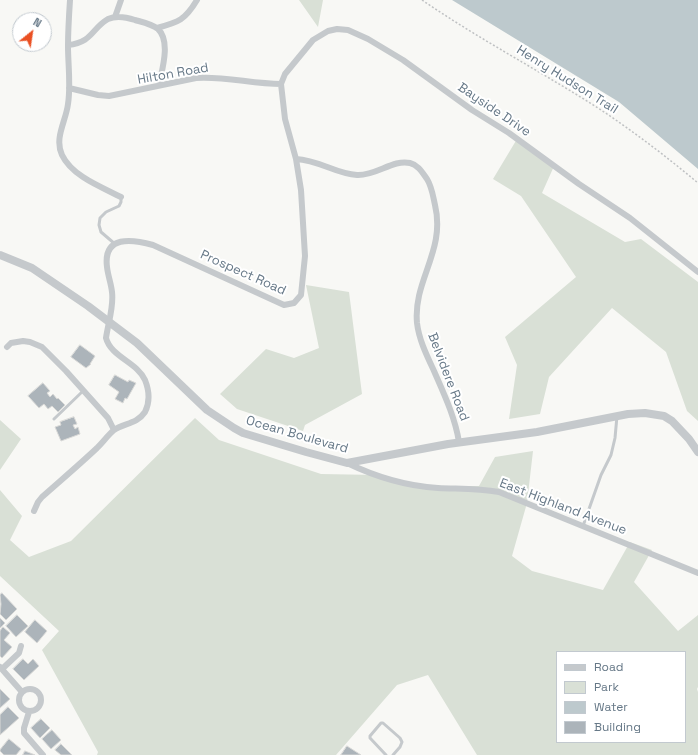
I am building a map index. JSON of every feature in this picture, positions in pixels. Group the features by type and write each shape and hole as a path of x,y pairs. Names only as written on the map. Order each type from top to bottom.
{"street":[{"path":"70,0 68,45 70,74 68,106 60,134 61,154 66,162 80,174 121,197"},
{"path":"115,17 121,0"},
{"path":"157,28 177,23 189,13 197,0"},
{"path":"68,45 81,42 108,19 115,17 121,16 157,28 164,40 165,56 159,85"},
{"name":"Bayside Drive","path":"281,84 285,74 293,62 313,40 321,34 337,29 348,30 368,39 403,60 472,110 510,133 579,184 630,218 698,272"},
{"name":"Hilton Road","path":"69,88 109,96 196,78 210,77 266,84 281,84"},
{"name":"Prospect Road","path":"116,244 128,240 153,245 284,305 294,303 299,299 302,292 305,256 301,190 296,159 285,120 281,84"},
{"name":"Belvidere Road","path":"296,159 314,161 347,174 356,175 369,174 394,164 407,162 415,165 428,181 433,193 437,212 438,228 434,252 420,295 417,323 423,347 447,401 457,429 459,442"},
{"path":"34,511 42,497 98,447 114,430 133,423 144,414 148,404 149,392 144,379 140,373 111,348 107,343 106,338 112,305 112,292 107,268 107,260 109,251 112,246 116,244"},
{"name":"Ocean Boulevard","path":"0,255 32,268 73,295 137,343 207,410 234,428 265,440 346,463 459,442 537,432 617,416 645,413 664,416 672,421 679,427 698,452"},
{"path":"7,347 11,343 23,341 42,347 66,371 108,418 114,430"},
{"name":"East Highland Avenue","path":"346,463 369,474 394,482 438,488 474,488 499,492 698,573"},
{"path":"22,646 19,653 1,668 22,692"},
{"path":"30,689 34,690 40,696 40,705 33,711 29,712 21,708 18,700 22,692 30,689"},
{"path":"29,712 24,733 43,755"}],"lane":[{"path":"116,244 101,232 99,225 100,218 106,212 119,206 121,197"},
{"path":"54,419 83,391"},
{"path":"583,526 601,475 610,455 615,438 617,416"},
{"path":"386,755 370,738 381,723 383,723 400,738 402,742 400,747 393,755"}],"path":[{"name":"Henry Hudson Trail","path":"422,0 453,21 599,109 634,133 698,183"}],"green space":[{"path":"299,0 323,0 318,27"},
{"path":"517,139 555,164 542,193 625,242 641,239 698,282 698,421 687,411 666,352 612,308 549,377 540,414 509,419 517,365 505,337 576,277 521,196 493,179"},
{"path":"306,285 349,292 362,394 305,425 303,431 237,409 220,394 266,349 294,358 319,348"},
{"path":"195,418 219,440 321,474 377,475 410,486 479,486 495,457 533,451 527,503 512,556 532,571 603,590 630,542 652,550 634,582 678,631 698,615 698,755 477,755 428,675 397,685 336,755 97,755 98,752 42,650 59,631 0,576 0,490 22,516 10,540 29,557 71,541"},
{"path":"0,420 21,439 0,470"}],"water":[{"path":"452,0 698,0 698,169 619,102"}],"building":[{"path":"80,345 95,356 91,364 86,368 71,357"},
{"path":"115,375 128,382 129,380 136,383 123,403 115,399 119,392 109,385"},
{"path":"43,383 50,391 47,393 50,397 53,394 65,405 58,412 52,406 48,409 44,404 39,408 28,396"},
{"path":"74,417 77,424 73,425 75,429 78,427 80,434 61,441 55,427 61,425 60,422"},
{"path":"2,593 17,609 6,620 0,614 0,595"},
{"path":"17,615 28,626 16,637 6,626"},
{"path":"0,618 5,623 0,628"},
{"path":"35,620 47,631 37,643 25,632"},
{"path":"3,627 10,633 4,640 12,647 2,658 0,656 0,631"},
{"path":"23,659 28,664 33,659 39,666 24,680 13,669"},
{"path":"0,689 10,699 0,708"},
{"path":"8,707 19,718 0,735 0,715"},
{"path":"41,719 50,728 40,738 31,728"},
{"path":"52,730 61,740 51,749 42,739"},
{"path":"9,739 21,749 16,755 4,755 0,751"},
{"path":"61,744 72,755 61,755 55,750"},
{"path":"347,746 361,755 341,755"},
{"path":"25,751 35,755 23,755"}]}
